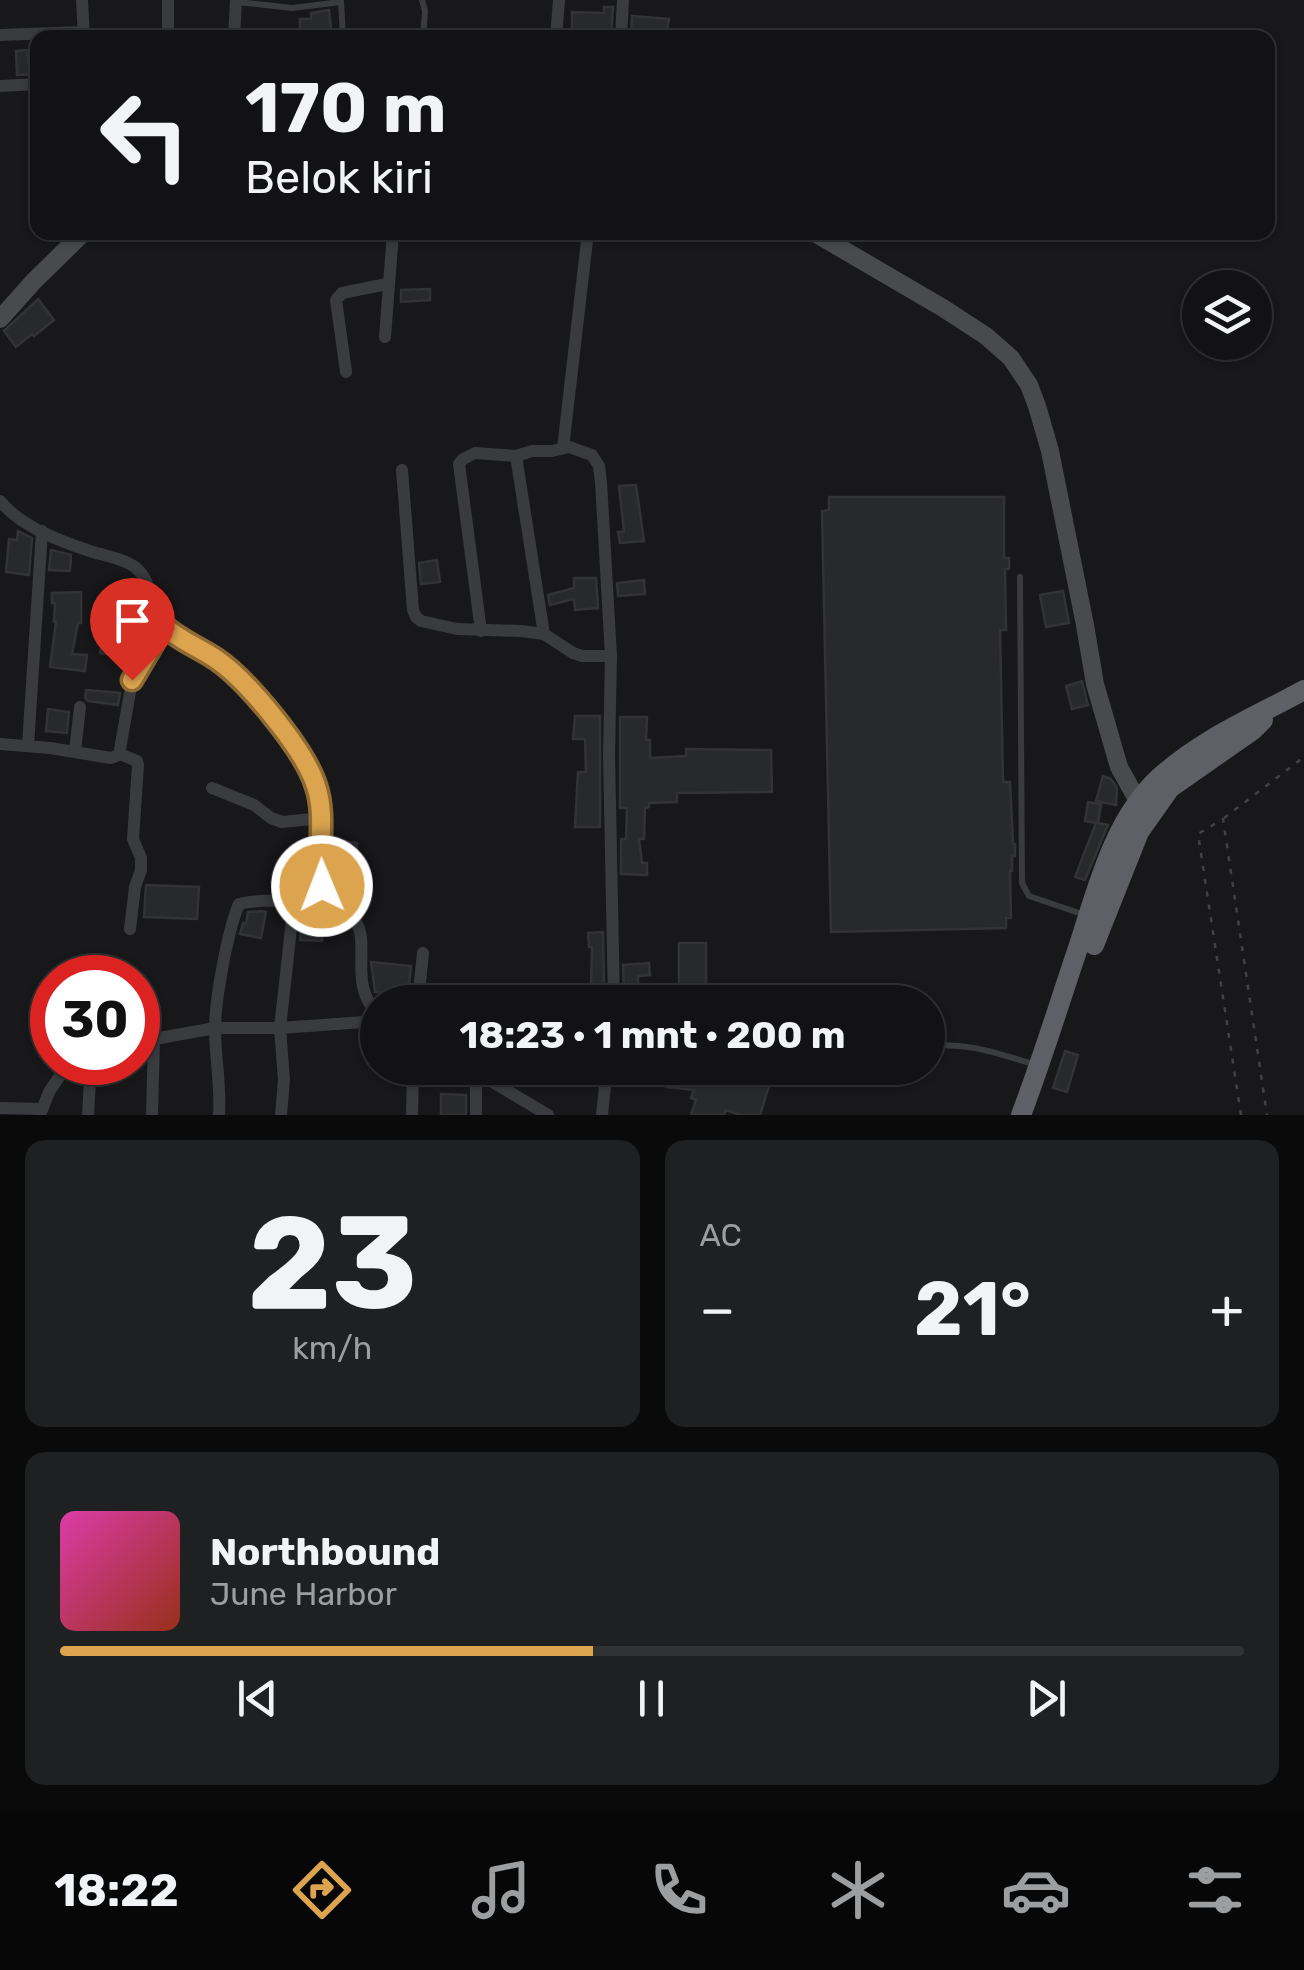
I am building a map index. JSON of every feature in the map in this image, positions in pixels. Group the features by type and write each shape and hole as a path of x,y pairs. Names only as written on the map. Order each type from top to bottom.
{"highway":[{"path":"1021,1115 1088,916 1124,824 1139,802 1164,784 1197,748 1304,690"},
{"path":"1035,1115 1102,920 1164,784"}],"main road":[{"path":"0,318 76,240"},
{"path":"827,240 986,336 1012,358 1028,386 1050,451 1095,684 1119,767 1139,802"}],"street":[{"path":"82,0 84,30"},
{"path":"168,0 168,30"},
{"path":"557,30 560,0"},
{"path":"621,30 623,0"},
{"path":"234,30 236,1"},
{"path":"0,35 30,35"},
{"path":"0,86 30,84"},
{"path":"385,337 392,240"},
{"path":"563,448 587,240"},
{"path":"346,372 338,296 388,284"},
{"path":"481,631 459,464 475,453 516,456 563,448 592,455 599,466 611,656 614,985"},
{"path":"516,456 544,634"},
{"path":"402,470 416,617 457,629 544,634 572,654 611,656"},
{"path":"0,501 42,531 137,568 164,626 216,659 246,685 291,741 316,786 322,818 320,875 330,905"},
{"path":"28,745 42,531"},
{"path":"120,754 132,680 164,626"},
{"path":"75,751 80,707"},
{"path":"0,744 111,758 120,754 137,761 133,834 141,870 130,929"},
{"path":"212,788 254,805 282,822 322,818"},
{"path":"219,1115 215,1028 218,993 238,906 246,902 330,905 352,916 361,933 363,985"},
{"path":"281,1115 284,1080 280,1028 294,902"},
{"path":"420,985 423,953"},
{"path":"160,1037 215,1028 280,1028 360,1020"},
{"path":"0,1108 41,1112 54,1085"},
{"path":"88,1115 90,1085"},
{"path":"152,1115 154,1085"},
{"path":"412,1115 413,1085"},
{"path":"473,1085 476,1115"},
{"path":"497,1085 548,1115"},
{"path":"602,1115 605,1085"}],"lane":[{"path":"422,0 424,30"},
{"path":"236,1 292,8 341,1 343,30"},
{"path":"1020,577 1022,883 1034,898 1088,916"},
{"path":"945,1045 977,1047 1040,1066"}],"path":[{"path":"1241,1115 1198,834 1304,757"},
{"path":"1223,818 1267,1115"}],"building":[{"path":"604,7 613,7 611,30 572,30 572,12 604,13"},
{"path":"329,10 331,30 300,30 300,19 311,19 311,13"},
{"path":"632,16 669,19 667,30 631,30"},
{"path":"27,50 30,74 17,75 16,51"},
{"path":"430,289 430,300 401,302 401,290"},
{"path":"38,299 54,320 16,347 4,331"},
{"path":"636,485 644,541 620,543 618,532 624,532 619,486"},
{"path":"829,497 1004,497 1004,558 1009,558 1009,569 1005,569 1006,630 1000,630 1003,782 1010,782 1015,844 1010,871 1011,918 1006,918 1006,928 831,932 822,511 829,510"},
{"path":"18,531 32,538 29,575 6,572 9,539 17,540"},
{"path":"51,550 71,555 70,571 49,570"},
{"path":"437,560 440,582 421,584 419,563"},
{"path":"574,578 596,578 598,608 575,610 574,599 550,605 548,595 574,588"},
{"path":"644,580 645,594 618,596 617,583"},
{"path":"1063,591 1069,623 1046,627 1040,595"},
{"path":"81,592 81,623 72,654 87,655 85,671 50,667 56,622 52,593"},
{"path":"121,616 147,616 148,633 130,634 126,657 100,653 102,640 121,644"},
{"path":"1082,681 1088,705 1072,709 1066,686"},
{"path":"86,690 120,693 118,705 88,701"},
{"path":"48,709 69,712 67,733 46,731"},
{"path":"575,716 600,716 600,827 575,827 578,772 586,772 585,739 573,739"},
{"path":"620,717 647,717 650,758 686,756 686,749 771,750 772,792 677,793 677,802 649,803 645,808 644,839 639,839 647,875 621,874 621,839 626,839 627,808 620,808"},
{"path":"1103,776 1117,788 1116,805 1096,801"},
{"path":"1088,802 1101,804 1098,823 1108,825 1085,880 1075,877 1096,823 1085,821"},
{"path":"342,841 357,843 356,869 338,866"},
{"path":"146,885 199,887 197,919 144,917"},
{"path":"248,912 266,912 261,938 240,934"},
{"path":"302,920 324,921 322,941 300,940"},
{"path":"603,932 604,985 591,985 592,947 588,933"},
{"path":"679,943 706,943 706,985 679,985"},
{"path":"371,962 411,966 409,985 374,985"},
{"path":"649,963 650,975 638,976 638,985 624,985 623,965"},
{"path":"1065,1051 1078,1055 1067,1092 1053,1088"},
{"path":"769,1085 760,1115 726,1110 724,1115 691,1115 696,1100 691,1098 694,1090 666,1087"},
{"path":"441,1094 466,1095 466,1115 441,1115"}],"route":[{"path":"132,680 164,626 216,659 246,685 291,741 316,786 322,818 322,886"}]}
